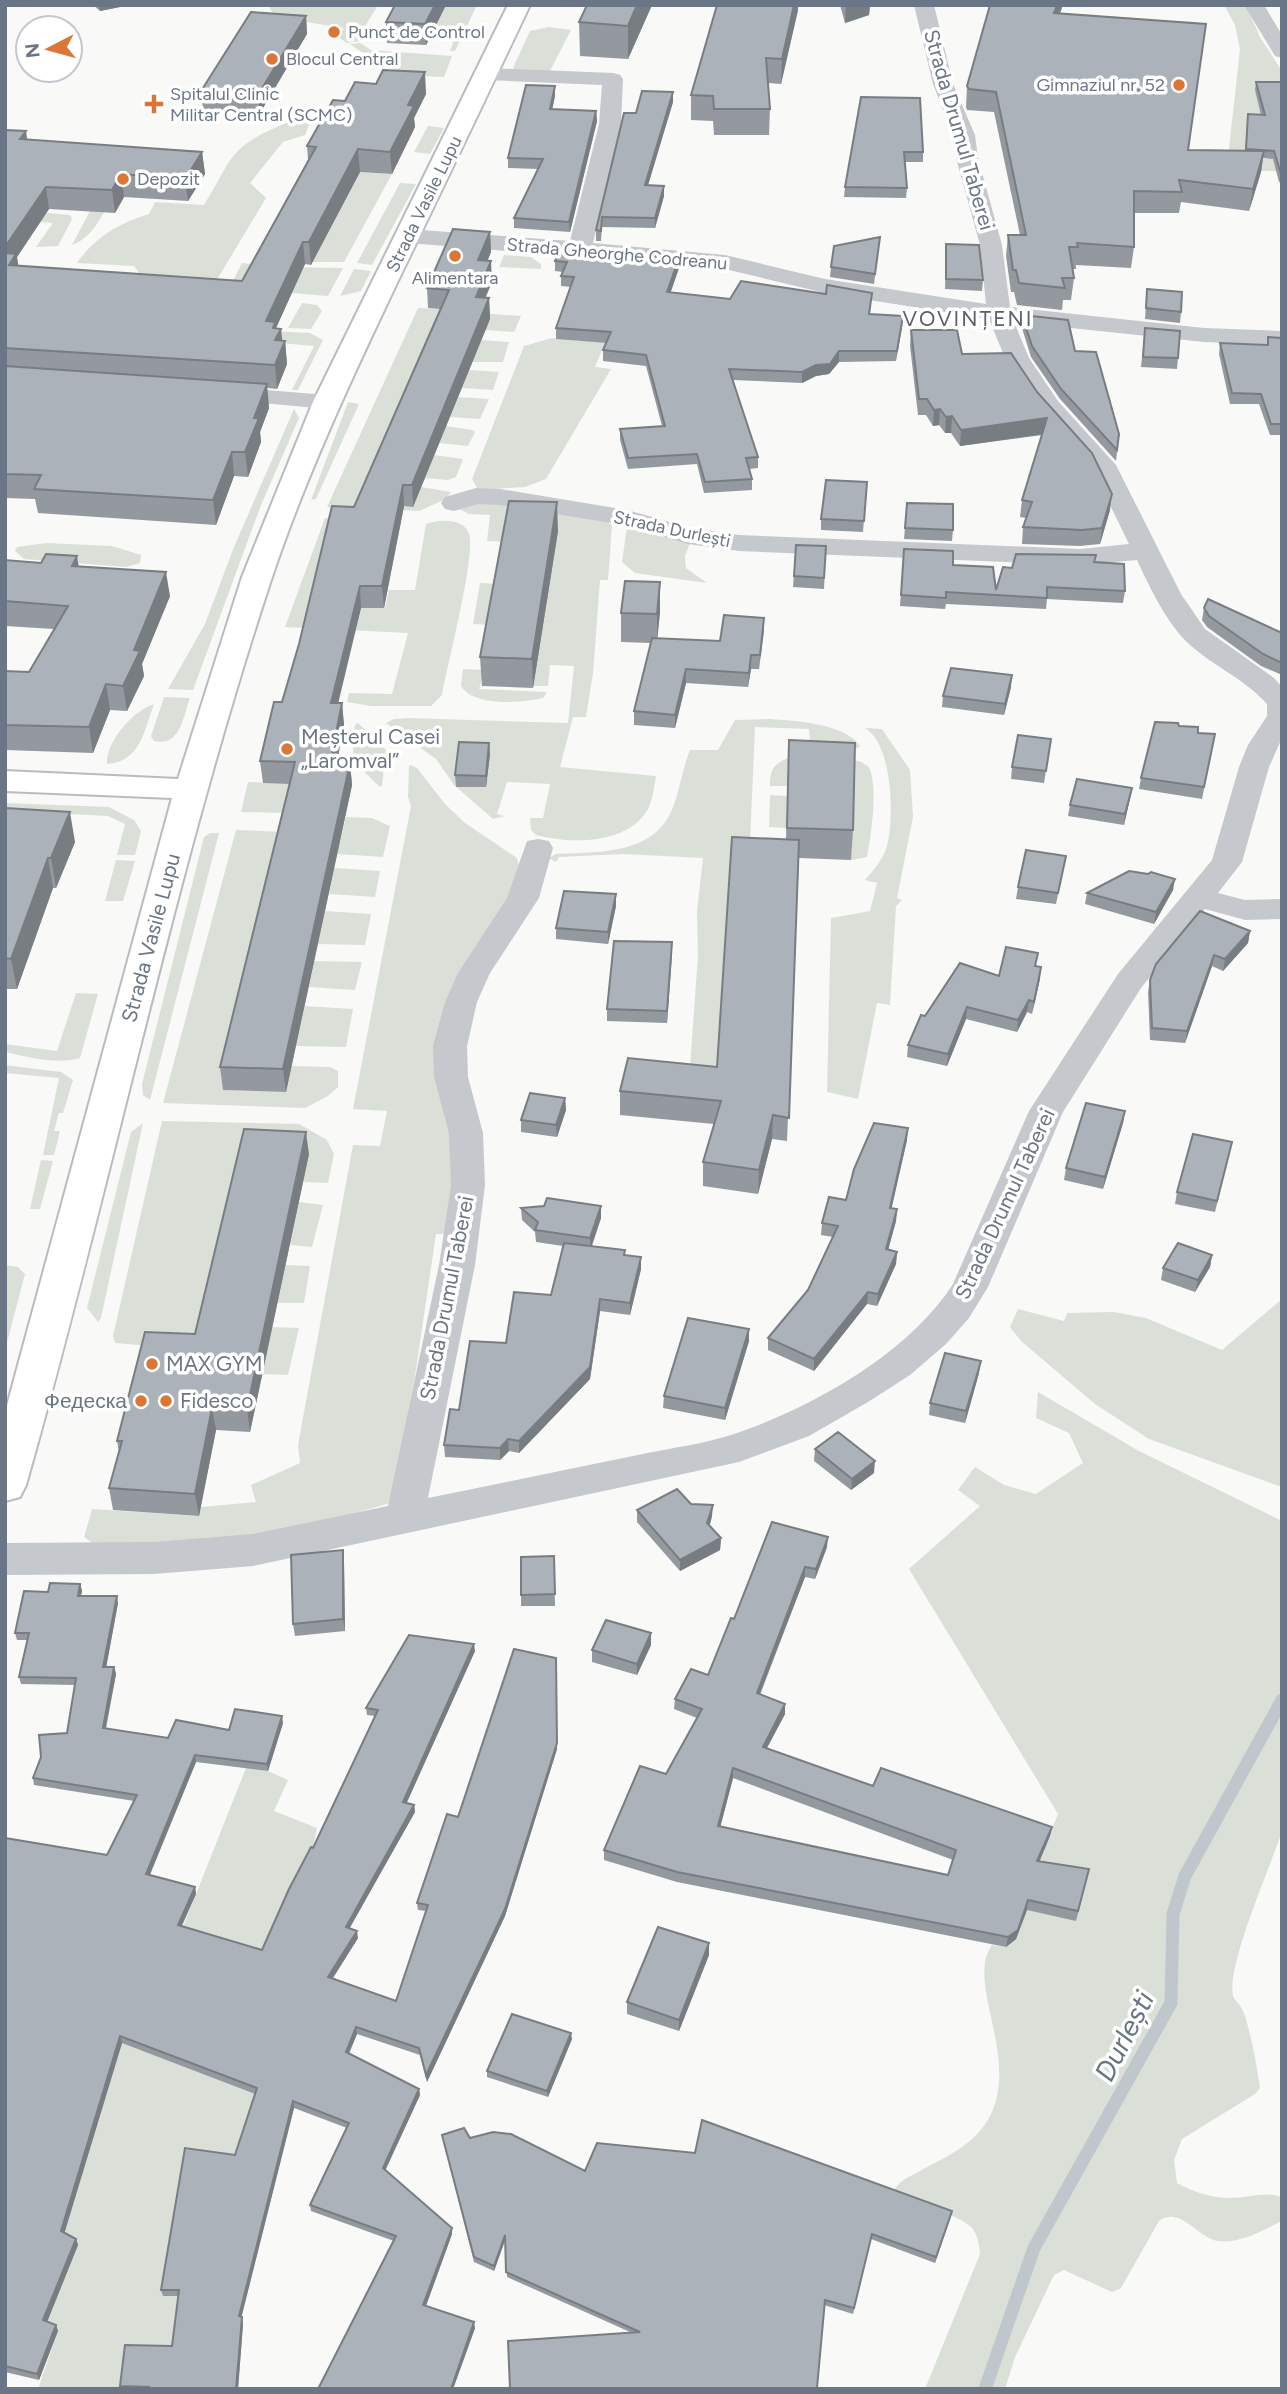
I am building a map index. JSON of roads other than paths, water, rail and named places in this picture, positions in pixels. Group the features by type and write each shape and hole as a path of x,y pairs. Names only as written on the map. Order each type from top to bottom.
{"main road":[{"name":"Strada Vasile Lupu","path":"5,1485 35,1382 104,1111 191,789 257,577 327,402 519,5"},
{"path":"5,781 191,789"}],"street":[{"name":"Strada Drumul Taberei","path":"5,1559 154,1558 266,1548 739,1448 796,1426 897,1365 933,1335 963,1298 1046,1111 1129,981 1227,862 1254,767 1263,745 1282,716 1281,703 1264,684 1214,652 1195,635 1179,615 1144,551 1103,465 1037,391 1009,343 999,313 991,245 967,158 964,135 943,84 924,5"},
{"path":"1254,5 1282,52"},
{"path":"487,75 612,79 610,124 580,249"},
{"name":"Strada Gheorghe Codreanu","path":"408,236 716,261 825,286 999,313 1204,335 1282,338"},
{"path":"199,392 327,402"},
{"name":"Strada Durlești","path":"454,503 476,496 500,497 627,518 688,536 739,543 1080,557 1144,551"},
{"name":"Strada Drumul Taberei","path":"405,1518 457,1265 468,1185 466,1133 451,1077 450,1046 460,1002 474,973 523,898 538,848"},
{"path":"1200,898 1245,910 1282,909"}],"waterway":[{"name":"Durlești","path":"985,2389 1034,2248 1171,2003 1173,1914 1185,1876 1282,1700"}],"place":[{"name":"Punct de Control","path":"334,32"},
{"name":"Blocul Central","path":"272,59"},
{"name":"Gimnaziul nr. 52","path":"1179,85"},
{"name":"Spitalul Clinic Militar Central (SCMC)","path":"154,104"},
{"name":"Depozit","path":"123,179"},
{"name":"Alimentara","path":"455,256"},
{"name":"Meșterul Casei „Laromval”","path":"287,749"},
{"name":"MAX GYM","path":"152,1364"},
{"name":"Федеска","path":"141,1401"},
{"name":"Fidesco","path":"166,1401"}],"district":[{"name":"VOVINȚENI","path":"968,319"}]}
